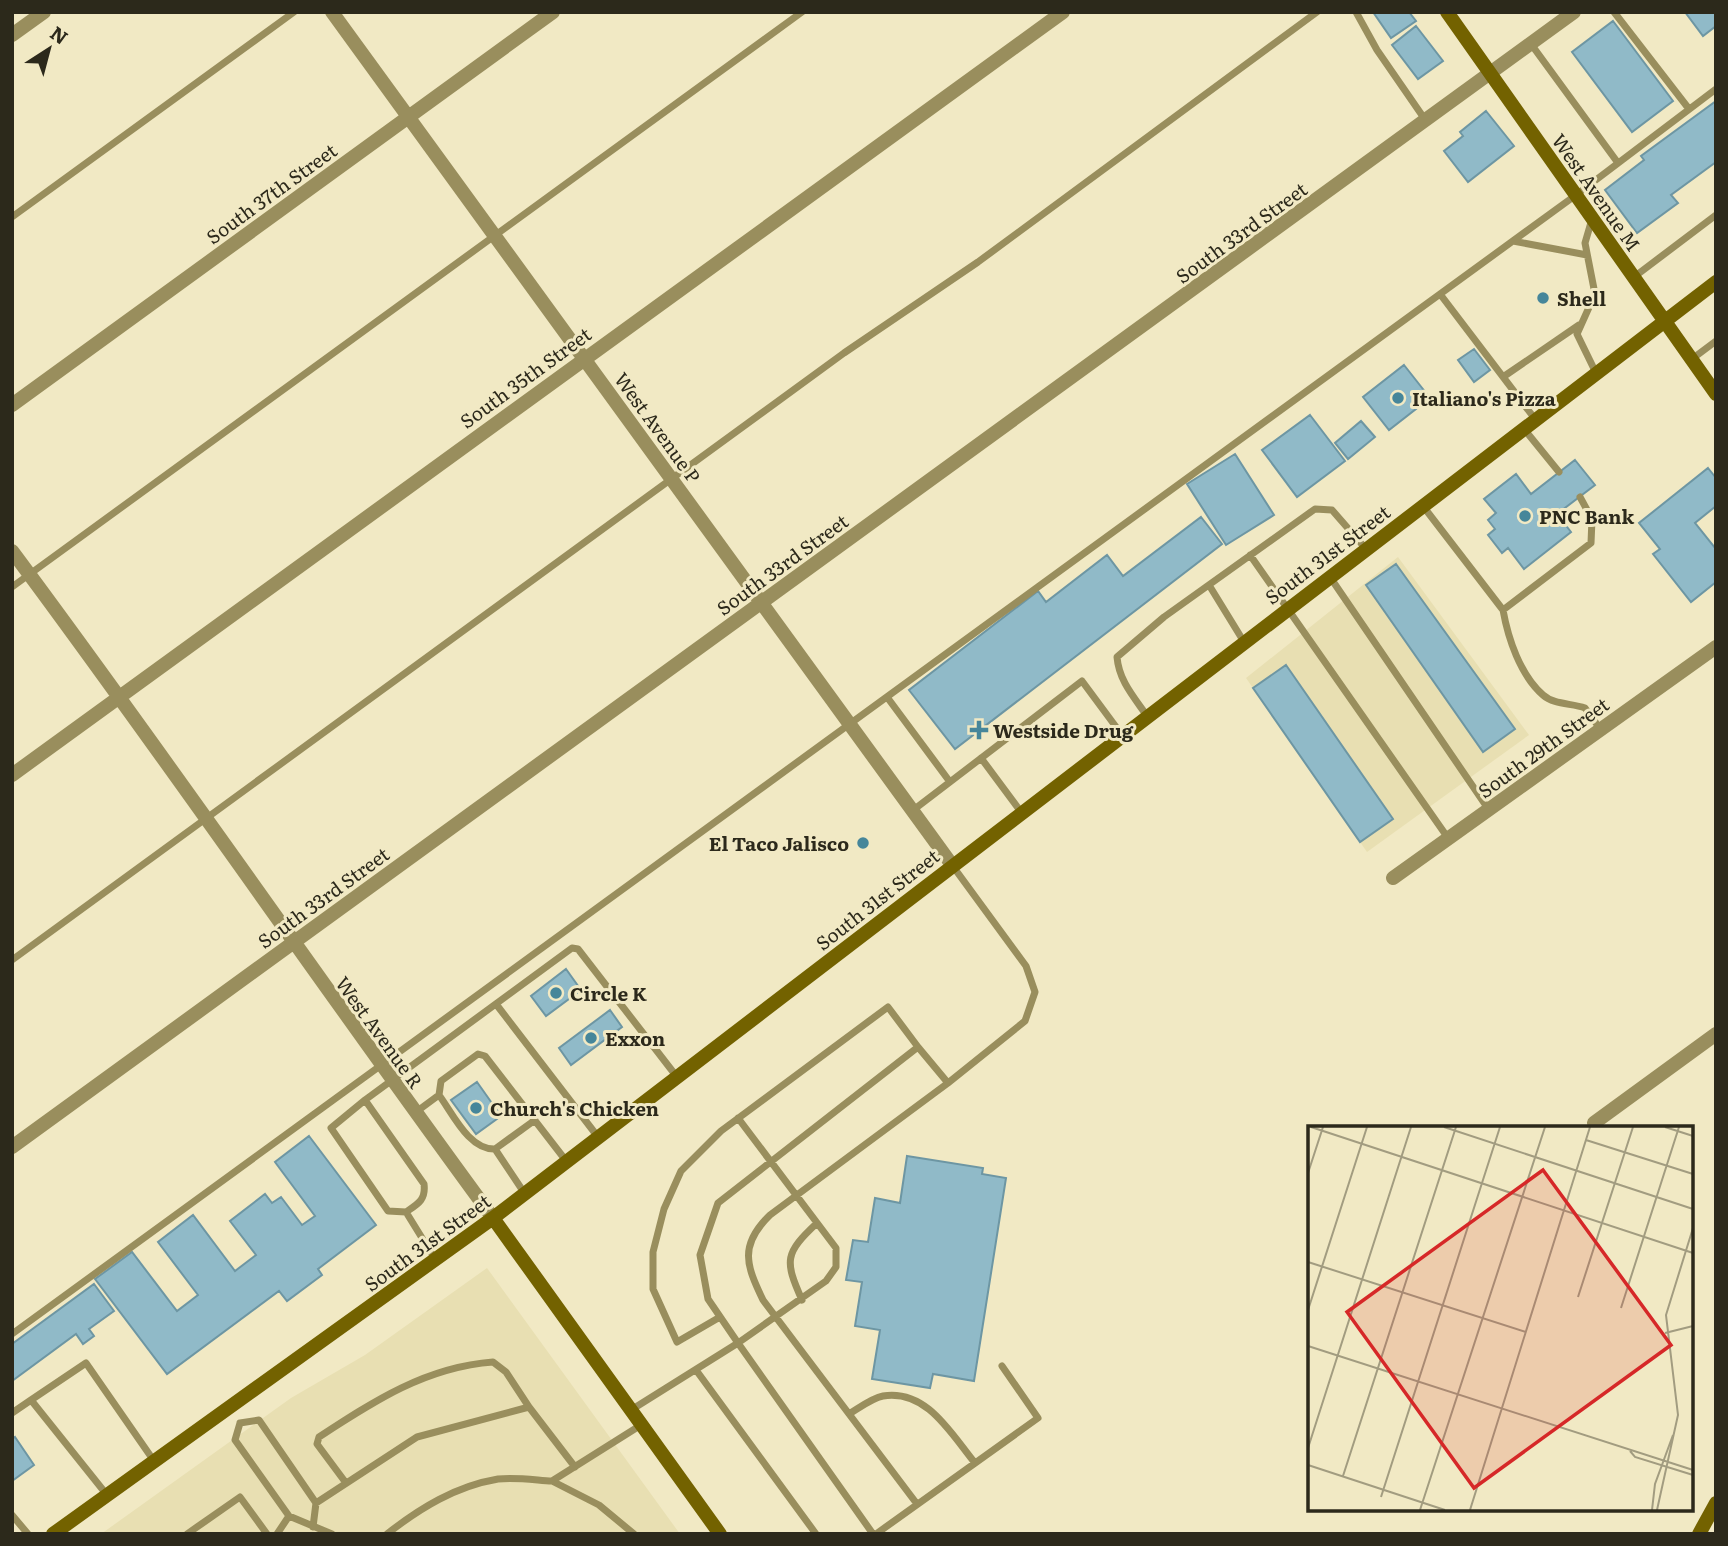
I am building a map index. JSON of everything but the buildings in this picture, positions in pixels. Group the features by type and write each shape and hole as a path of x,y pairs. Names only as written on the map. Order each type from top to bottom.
{"main road":[{"name":"West Avenue M","path":"1447,12 1716,394"},
{"name":"South 31st Street","path":"53,1534 525,1194 1021,812 1664,321 1715,285"},
{"name":"West Avenue R","path":"493,1218 720,1534"},
{"path":"1699,1534 1716,1503"}],"street":[{"path":"12,35 44,12"},
{"name":"West Avenue P","path":"332,12 952,865"},
{"name":"South 37th Street","path":"12,405 553,12"},
{"name":"South 35th Street","path":"12,775 1063,12"},
{"name":"South 33rd Street","path":"12,1147 1574,12"},
{"name":"West Avenue R","path":"12,551 120,696 292,943 493,1218"},
{"name":"South 29th Street","path":"1393,878 1716,647"},
{"path":"1594,1123 1716,1034"}],"lane":[{"path":"12,217 294,12"},
{"path":"12,587 802,12"},
{"path":"12,960 844,353 978,262 1317,12"},
{"path":"1356,12 1377,50 1426,121"},
{"path":"1614,12 1689,109"},
{"path":"1531,44 1618,163"},
{"path":"12,1334 1576,195 1716,89"},
{"path":"1634,278 1716,215"},
{"path":"1593,219 1586,237 1595,294 1580,324 1577,338 1596,373"},
{"path":"1513,241 1587,255"},
{"path":"1440,294 1503,377 1559,472"},
{"path":"1503,377 1580,324"},
{"path":"1691,359 1716,341"},
{"path":"1503,610 1591,543 1592,519 1580,497"},
{"path":"1423,505 1503,610 1510,644 1543,695 1557,702 1585,708 1601,730"},
{"path":"1147,716 1118,670 1117,657 1128,646 1315,509 1332,510 1366,549"},
{"path":"1250,555 1286,610 1449,838"},
{"path":"1329,577 1489,810"},
{"path":"1209,585 1244,642"},
{"path":"912,811 1082,681 1122,735"},
{"path":"887,697 950,782"},
{"path":"981,758 1021,812"},
{"path":"917,1504 776,1318 753,1279 748,1248 759,1225 948,1083 1025,1021 1035,992 1026,965 952,865"},
{"path":"365,1100 424,1184 425,1194 421,1202 406,1212 388,1211 331,1128 365,1100 391,1080 572,948 578,948 677,1077"},
{"path":"496,1003 598,1137"},
{"path":"720,1317 677,1342 653,1289 653,1252 664,1209 681,1171 738,1118 888,1007 948,1083"},
{"path":"918,1047 718,1203 700,1255 708,1299 875,1534 1038,1418 1002,1366"},
{"path":"535,1120 495,1149 485,1149 475,1144 439,1096 441,1081 478,1054 485,1056 535,1120 567,1162"},
{"path":"416,1113 439,1096"},
{"path":"631,1410 802,1300 826,1281 836,1267 836,1248 738,1118"},
{"path":"495,1149 525,1194"},
{"path":"406,1212 436,1259"},
{"path":"802,1300 791,1275 788,1258 797,1242 817,1223"},
{"path":"346,1483 322,1453 317,1444 319,1437 396,1388 472,1364 493,1362 506,1372 528,1406 575,1467"},
{"path":"12,1413 86,1363 154,1461"},
{"path":"696,1370 816,1534"},
{"path":"849,1414 881,1396 920,1403 934,1413 975,1463"},
{"path":"31,1400 107,1495"},
{"path":"316,1503 417,1437 451,1426 483,1422 528,1406"},
{"path":"228,1408 240,1423"},
{"path":"240,1423 259,1420 316,1503 318,1530"},
{"path":"240,1423 235,1440 289,1516 332,1534"},
{"path":"552,1481 641,1425"},
{"path":"387,1534 409,1516 458,1489 500,1479 552,1481 599,1505 634,1534"},
{"path":"187,1534 240,1497 267,1534"},
{"path":"12,1515 28,1534"},
{"path":"276,1534 289,1516"}],"shaded area":[{"path":"1398,557 1529,735 1367,852 1246,678"},
{"path":"487,1268 680,1534 101,1534 291,1398 365,1355"}],"place":[{"name":"Shell","path":"1543,298"},
{"name":"Italiano's Pizza","path":"1398,398"},
{"name":"PNC Bank","path":"1525,516"},
{"name":"Westside Drug","path":"979,730"},
{"name":"El Taco Jalisco","path":"863,843"},
{"name":"Circle K","path":"556,993"},
{"name":"Exxon","path":"591,1038"},
{"name":"Church's Chicken","path":"476,1108"}]}
